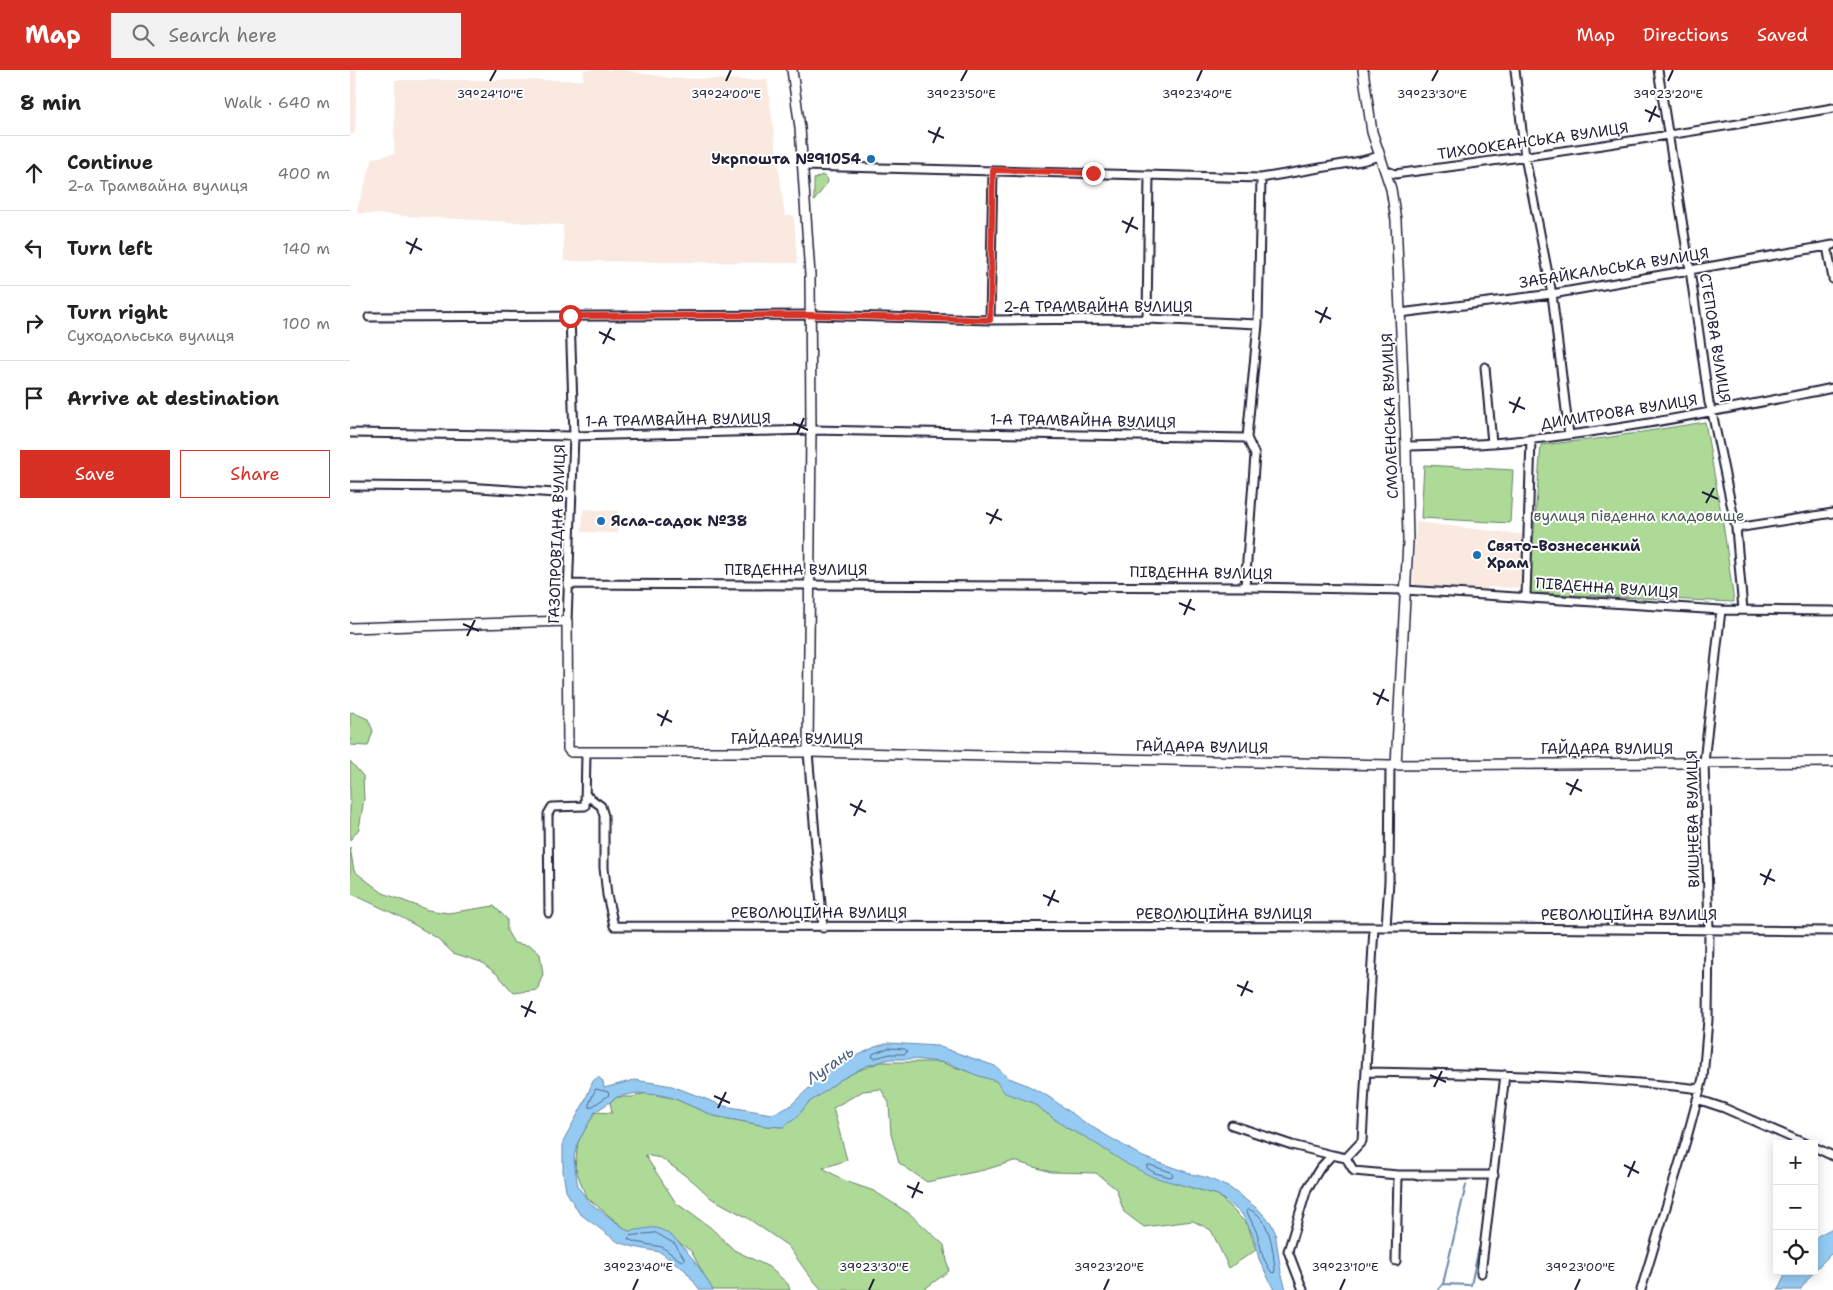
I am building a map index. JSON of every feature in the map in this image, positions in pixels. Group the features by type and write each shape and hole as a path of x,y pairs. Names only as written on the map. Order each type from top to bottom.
{"street":[{"path":"792,70 800,128 810,276 811,430 808,752 823,928"},
{"name":"СМОЛЕНСЬКА ВУЛИЦЯ","path":"1363,70 1368,114 1395,205 1406,446 1408,542 1393,765"},
{"path":"1515,70 1525,157 1552,294 1569,434"},
{"name":"СТЕПОВА ВУЛИЦЯ","path":"1658,70 1690,270 1708,403 1712,412 1736,528 1743,610"},
{"name":"ТИХООКЕАНСЬКА ВУЛИЦЯ","path":"1385,170 1395,174 1525,157 1668,136 1833,108"},
{"path":"803,166 1261,178 1361,162 1380,156"},
{"path":"990,320 993,170"},
{"path":"1147,319 1149,175"},
{"path":"1245,587 1255,455 1246,438 1258,324 1261,178"},
{"path":"1830,245 1833,279"},
{"name":"ЗАБАЙКАЛЬСЬКА ВУЛИЦЯ","path":"1400,313 1552,294 1830,245"},
{"name":"2-А ТРАМВАЙНА ВУЛИЦЯ","path":"368,317 811,315 990,320 1147,319 1258,324"},
{"name":"ГАЗОПРОВІДНА ВУЛИЦЯ","path":"570,316 574,436 567,621 568,748 571,752"},
{"path":"1485,367 1492,443"},
{"name":"ДИМИТРОВА ВУЛИЦЯ","path":"1406,446 1492,443 1569,434 1712,412 1833,388"},
{"name":"1-А ТРАМВАЙНА ВУЛИЦЯ","path":"350,433 574,436 811,430 1246,438"},
{"path":"1526,596 1531,439"},
{"path":"350,486 465,487 571,494"},
{"path":"1736,528 1833,513"},
{"name":"ПІВДЕННА ВУЛИЦЯ","path":"568,584 1245,587 1405,590 1526,596 1721,610 1833,611"},
{"name":"ВИШНЕВА ВУЛИЦЯ","path":"1641,1290 1703,1078 1708,1020 1709,929 1704,762 1721,610"},
{"path":"350,628 567,621"},
{"name":"ГАЙДАРА ВУЛИЦЯ","path":"571,752 808,752 1393,765 1833,762"},
{"path":"549,914 548,814 552,807 585,806 586,753"},
{"path":"1386,927 1393,765"},
{"name":"РЕВОЛЮЦІЙНА ВУЛИЦЯ","path":"586,795 601,806 604,816 604,868 607,895 614,926 823,928 1386,927 1833,931"},
{"path":"1346,1158 1362,1142 1374,927"},
{"path":"1367,1072 1620,1080 1700,1089"},
{"path":"1481,1274 1505,1075"},
{"path":"1697,1099 1724,1108 1797,1140"},
{"path":"1232,1125 1292,1145 1346,1158 1354,1171 1398,1175 1494,1175"},
{"path":"1818,1149 1833,1156"},
{"path":"1303,1290 1288,1252 1307,1189 1320,1168 1332,1155"},
{"path":"1396,1262 1398,1175"}],"shaded area":[{"path":"350,70 357,70 355,133 350,135"},
{"path":"584,70 623,70 670,78 767,79 785,216 794,215 797,263 564,261 563,225 356,213 373,158 394,154 395,80 583,80"},
{"name":"Ясла-садок №38","path":"583,509 619,511 618,533 582,532"},
{"path":"1416,522 1525,535 1521,588 1487,587 1487,590 1413,585"}],"green space":[{"path":"822,175 827,178 828,182 814,201 814,179"},
{"name":"вулиця південна кладовище","path":"1705,422 1724,530 1734,602 1529,593 1541,445 1605,438"},
{"path":"1424,465 1513,470 1510,523 1421,518"},
{"path":"352,712 368,719 373,731 368,746 350,745 350,713"},
{"path":"350,761 363,776 364,799 359,829 350,840"},
{"path":"350,847 354,871 383,893 428,910 448,913 494,906 507,919 507,931 514,943 531,946 540,954 543,974 537,990 514,993 497,974 481,962 453,953 437,938 401,917 350,893"},
{"path":"880,1062 940,1062 996,1081 1031,1102 1067,1128 1189,1187 1218,1195 1248,1225 1256,1250 1229,1268 1211,1230 1193,1221 1144,1227 1124,1212 1116,1189 1096,1173 1051,1172 1014,1161 984,1170 927,1182 899,1163 891,1134 889,1103 881,1089 863,1091 833,1108 847,1160 823,1168 845,1181 874,1191 910,1214 944,1245 949,1271 923,1290 822,1290 788,1246 746,1217 711,1198 694,1182 661,1158 645,1155 676,1203 710,1227 734,1250 769,1267 788,1284 790,1290 712,1290 691,1251 664,1232 628,1231 586,1197 575,1167 578,1142 595,1112 612,1113 610,1102 617,1097 632,1097 646,1093 673,1098 714,1116 766,1126 783,1127 796,1118 808,1103 840,1080"}],"water":[{"path":"888,1043 937,1046 995,1066 1009,1078 1049,1097 1087,1124 1143,1157 1208,1178 1230,1188 1259,1210 1271,1223 1275,1232 1281,1272 1286,1290 1274,1290 1259,1259 1253,1235 1242,1214 1218,1195 1153,1177 1127,1164 1087,1138 1067,1128 1031,1102 1005,1093 996,1081 948,1063 914,1059 890,1059 866,1066 840,1080 808,1103 796,1118 783,1127 766,1126 714,1116 673,1098 637,1093 617,1097 595,1112 578,1142 574,1156 578,1187 590,1203 628,1231 656,1228 672,1237 689,1254 713,1290 700,1290 685,1270 660,1252 618,1242 579,1213 566,1191 563,1172 563,1141 584,1103 593,1081 598,1077 603,1081 604,1088 634,1080 655,1083 672,1086 724,1106 772,1114 789,1107 828,1070 875,1047"},
{"path":"1833,1228 1833,1252 1818,1267 1818,1236"},
{"path":"1785,1275 1811,1275 1800,1290 1778,1290"}],"waterway":[{"path":"1438,1290 1443,1284 1466,1185"},
{"path":"1443,1284 1471,1285 1479,1248"}],"place":[{"name":"Укрпошта №91054","path":"871,159"},
{"name":"Ясла-садок №38","path":"601,521"},
{"name":"Свято-Вознесенкий Храм","path":"1477,555"}],"route":[{"path":"570,316 811,315 990,320 993,170 1093,173"}],"water label":[{"name":"Лугань","path":"830,1065"}]}
